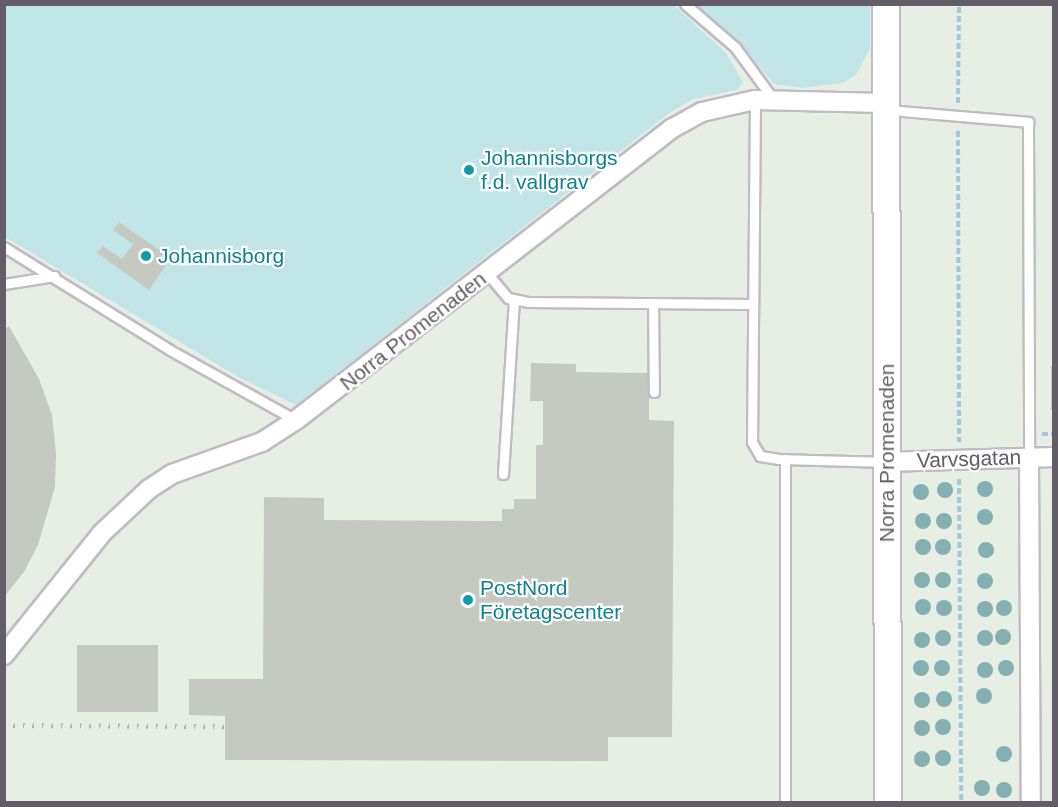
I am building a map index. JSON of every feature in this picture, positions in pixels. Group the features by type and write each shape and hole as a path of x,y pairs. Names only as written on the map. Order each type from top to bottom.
{"street":[{"name":"Norra Promenaden","path":"886,4 885,462 888,802"},
{"name":"Norra Promenaden","path":"4,655 124,509 172,474 262,442 296,420 671,129 711,109 764,99 886,106"},
{"name":"Varvsgatan","path":"885,462 1053,456"},
{"path":"1029,457 1031,802"}],"lane":[{"path":"685,4 735,47 764,99 753,304 752,442 760,456 885,462"},
{"path":"886,106 958,116 1028,122 1029,457"},
{"path":"4,247 170,350 296,420"},
{"path":"487,273 514,299 753,304"},
{"path":"4,284 54,276"},
{"path":"503,474 514,299"},
{"path":"653,303 654,392"},
{"path":"785,459 785,802"}],"path":[{"path":"959,4 958,116 962,361 959,460 961,802"}],"shaded area":[{"path":"4,5 674,5 726,53 743,82 737,90 693,99 668,114 296,405 240,378 5,237"},
{"path":"696,5 870,5 870,48 856,75 842,83 802,88 774,84 739,42"}],"building":[{"name":"Johannisborg","path":"119,222 171,258 149,290 97,253 103,246 122,259 133,244 113,230"},
{"path":"9,326 39,379 52,415 56,454 55,487 38,545 24,572 4,597 4,330"},
{"name":"PostNord Företagscenter","path":"531,363 576,364 576,372 649,373 649,420 674,421 672,737 608,737 608,761 225,760 225,716 189,715 189,679 263,679 264,497 324,498 324,520 502,521 502,509 514,509 514,499 536,499 536,445 543,445 543,401 530,401"},
{"path":"1051,366 1054,366 1054,410 1051,410"},
{"path":"77,645 158,645 158,712 77,712"}],"railway":[{"path":"4,725 225,726"}],"place":[{"name":"Johannisborgs f.d. vallgrav","path":"469,170"},
{"name":"Johannisborg","path":"146,256"},
{"name":"PostNord Företagscenter","path":"468,600"}]}
